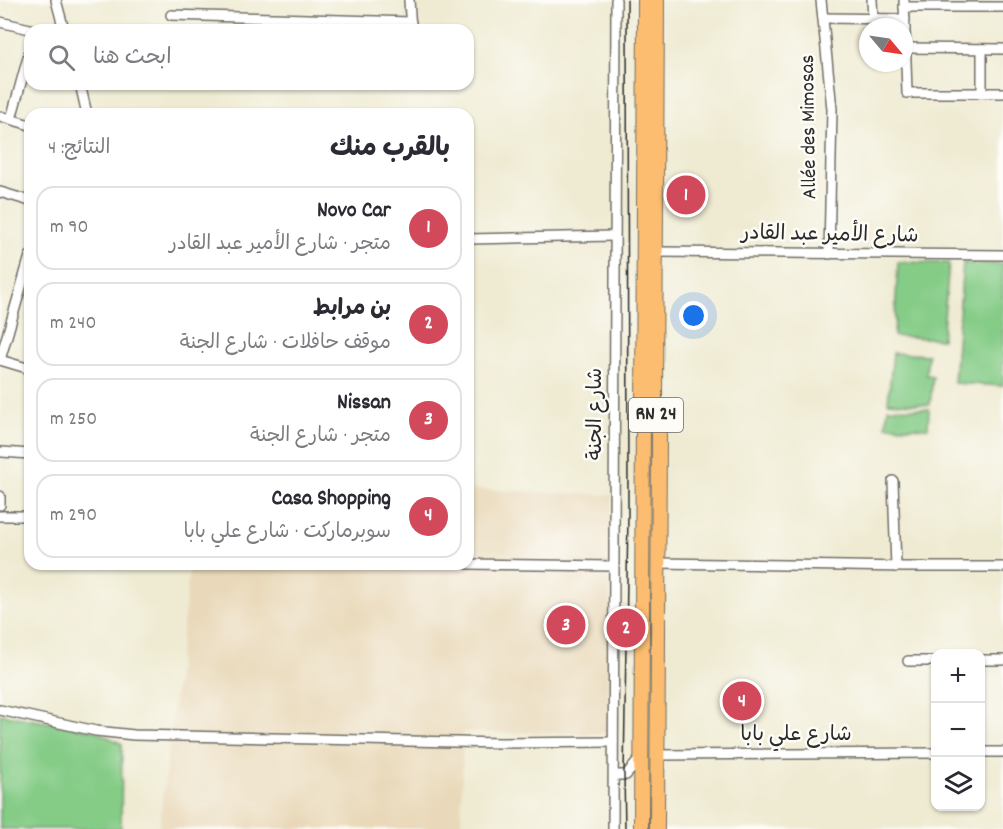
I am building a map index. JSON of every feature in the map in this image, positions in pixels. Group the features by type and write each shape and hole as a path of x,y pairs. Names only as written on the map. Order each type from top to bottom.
{"main road":[{"name":"RN 24","path":"641,829 645,0"},
{"name":"RN 24","path":"657,0 655,402 659,436 656,670 657,829"}],"street":[{"path":"56,0 62,24"},
{"path":"409,0 411,24"},
{"name":"شارع الجنة","path":"613,829 616,0"},
{"name":"Allée des Mimosas","path":"821,0 832,109 829,254"},
{"path":"872,0 873,18"},
{"path":"905,18 904,3 982,3 1003,7"},
{"path":"171,15 367,24"},
{"path":"823,18 859,19"},
{"path":"0,22 24,28"},
{"path":"913,48 1003,49"},
{"path":"982,49 982,93"},
{"path":"11,119 24,72"},
{"path":"906,72 907,93 1003,93"},
{"path":"81,90 86,108"},
{"path":"0,116 24,123"},
{"path":"0,192 24,199"},
{"path":"474,239 614,236"},
{"name":"شارع الأمير عبد القادر","path":"656,252 1003,255"},
{"path":"24,277 0,360 24,367"},
{"path":"2,452 24,454"},
{"path":"893,481 896,567"},
{"path":"0,496 0,506"},
{"path":"0,516 24,516"},
{"path":"658,563 1003,567"},
{"path":"474,564 613,566"},
{"path":"985,660 1003,660"},
{"path":"908,661 931,661"},
{"path":"0,710 96,731 134,735 500,743 613,742"},
{"path":"985,752 1003,752"},
{"name":"شارع علي بابا","path":"658,755 931,753"},
{"path":"614,775 626,775 637,765 642,754"},
{"path":"626,775 641,792"}],"shaded area":[{"path":"474,489 612,495 607,734 463,732 461,829 159,829 189,570 474,570"}],"green space":[{"path":"898,262 949,263 942,339 894,336"},
{"path":"963,263 1003,264 1003,386 954,383"},
{"path":"893,353 928,355 926,375 933,376 930,405 888,402"},
{"path":"888,408 929,409 928,428 886,426"},
{"path":"0,714 96,731 122,744 121,829 0,829"}],"tram line":[{"path":"625,829 628,514 627,0"}],"place":[{"name":"Novo Car","path":"686,195"},
{"name":"Nissan","path":"566,625"},
{"name":"بن مرابط","path":"626,628"},
{"name":"Casa Shopping","path":"742,701"}]}
